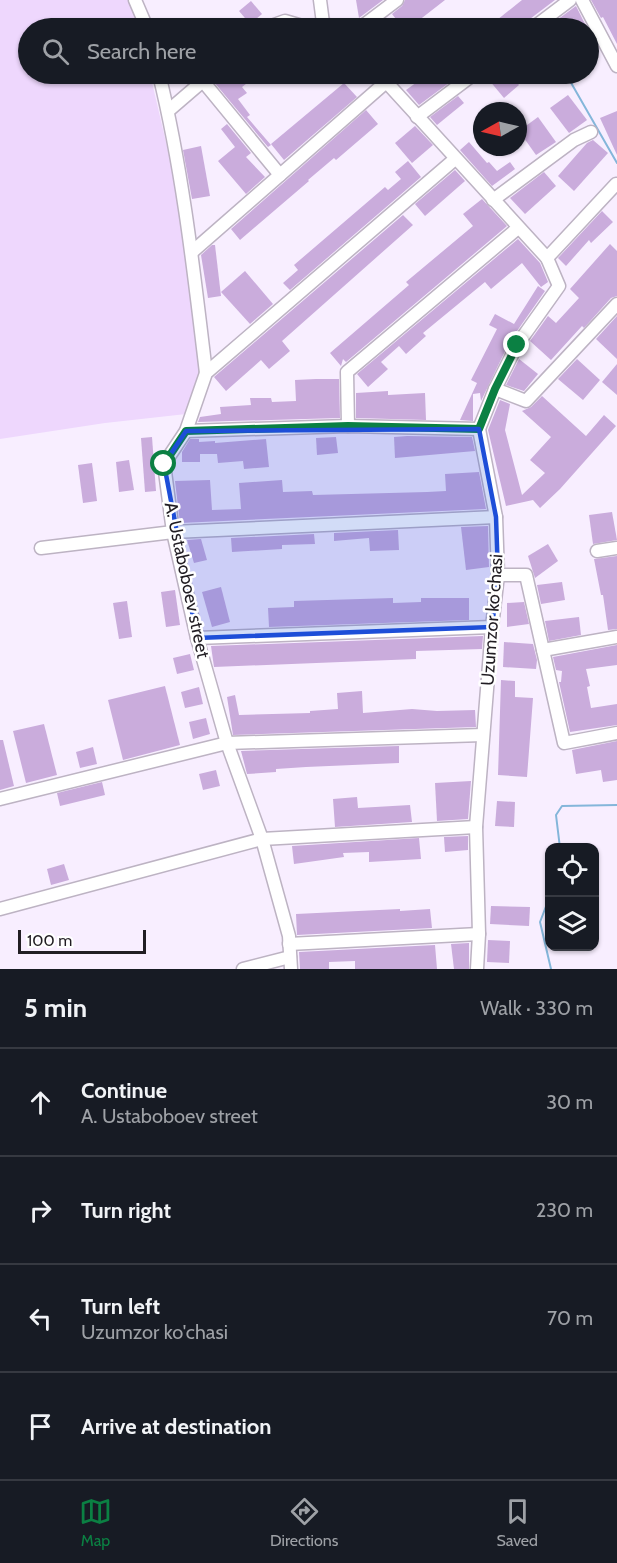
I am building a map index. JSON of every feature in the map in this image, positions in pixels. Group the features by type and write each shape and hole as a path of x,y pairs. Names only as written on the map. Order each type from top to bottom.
{"street":[{"path":"135,0 143,18"},
{"path":"320,0 322,18"},
{"path":"373,18 397,0"},
{"path":"546,18 570,0"},
{"path":"582,0 592,18"},
{"path":"599,32 617,66"},
{"path":"161,84 192,252 206,373"},
{"path":"168,111 199,84"},
{"path":"212,84 280,175"},
{"path":"192,252 280,175 376,84"},
{"path":"186,431 348,426 479,429 495,389 517,345 559,286 548,258 387,84"},
{"path":"417,117 461,84"},
{"path":"493,200 574,140 591,132"},
{"path":"206,373 455,159"},
{"path":"548,258 616,184"},
{"path":"348,426 347,372 518,228"},
{"path":"495,389 526,401 617,304"},
{"name":"A. Ustaboboev street","path":"206,373 186,431 164,464 173,532 197,638 227,743 262,839 289,944 291,963"},
{"name":"Uzumzor ko'chasi","path":"477,969 479,934 476,827 498,575 496,518 479,429"},
{"path":"41,548 173,532 496,518"},
{"path":"597,551 617,548"},
{"path":"498,575 526,574 564,743 617,733"},
{"path":"197,638 492,627"},
{"path":"543,650 617,637"},
{"path":"0,799 227,743 483,735"},
{"path":"0,909 262,839 476,827"},
{"path":"289,944 479,934"},
{"path":"243,969 291,963"}],"highlighted area":[{"path":"479,429 496,517 498,575 492,627 197,638 164,464 186,431"}],"shaded area":[{"path":"0,0 129,0 136,18 18,18 18,84 152,84 177,189 200,366 195,392 186,414 105,423 0,439"}],"building":[{"path":"356,0 383,0 359,18"},
{"path":"405,0 445,0 422,18 395,18 392,14 402,6"},
{"path":"522,0 555,0 531,18 500,18"},
{"path":"591,0 617,0 617,44 603,17 601,18"},
{"path":"251,1 262,14 257,18 245,18 239,11"},
{"path":"576,6 582,18 560,18"},
{"path":"216,84 246,84 242,87 247,93 238,99 250,115 247,117 271,145 268,147"},
{"path":"343,84 357,97 284,160 271,144"},
{"path":"414,84 447,84 419,105 406,90"},
{"path":"492,84 518,84 519,85 504,98"},
{"path":"568,95 587,120 569,133 550,108"},
{"path":"458,96 464,103 437,125 430,117"},
{"path":"366,110 378,124 336,160 334,158 240,240 231,229"},
{"path":"617,111 617,155 600,118"},
{"path":"538,117 556,142 536,155 527,142 527,125"},
{"path":"227,124 251,153 246,157 265,177 246,194 218,161 235,147 221,129"},
{"path":"415,126 433,145 412,163 395,143"},
{"path":"593,140 608,153 574,191 558,176 587,143"},
{"path":"469,142 473,147 473,156 481,156 497,171 510,162 515,169 492,186 460,150"},
{"path":"201,146 210,196 192,199 183,150"},
{"path":"408,161 421,177 290,290 283,283 298,270 294,265 385,187 388,190 401,179 395,172"},
{"path":"455,170 465,181 425,216 415,204"},
{"path":"544,172 556,186 525,214 510,198"},
{"path":"482,199 507,226 346,362 343,359 341,366 330,353 409,285 406,282 473,226 463,214"},
{"path":"602,211 613,222 591,243 589,240 566,266 558,258"},
{"path":"403,215 413,225 282,341 290,351 269,369 261,360 226,391 214,377"},
{"path":"518,239 540,263 548,282 541,287 522,263 491,289 485,282 423,333 426,336 406,354 399,346 381,362 388,369 368,387 357,374"},
{"path":"610,244 617,251 617,296 611,298 584,328 582,326 551,360 530,341 548,316 556,323 579,298 570,289"},
{"path":"215,245 221,296 208,298 201,255"},
{"path":"245,271 273,304 250,324 221,292"},
{"path":"538,286 545,291 510,341 481,401 480,393 473,394 473,421 460,420 477,383 471,380 497,329 489,325 495,314 514,324"},
{"path":"617,316 617,359 596,339"},
{"path":"519,359 538,374 524,391 506,385"},
{"path":"577,359 600,380 583,400 558,379"},
{"path":"617,364 617,395 602,382"},
{"path":"339,379 340,418 198,422 200,417 221,414 220,407 251,405 250,398 271,398 272,402 296,401 295,380"},
{"path":"388,391 388,395 425,393 426,420 356,418 356,393"},
{"path":"542,396 586,436 604,415 616,426 540,508 533,500 506,506 488,430 500,400 510,404 505,430 522,495 545,473 530,460 551,437 522,411 531,407"},
{"path":"152,437 156,491 145,492 141,438"},
{"path":"336,437 338,453 317,455 316,438"},
{"path":"394,437 472,437 475,451 395,458"},
{"path":"190,439 199,439 199,442 215,441 215,443 266,439 269,467 244,469 243,461 218,463 217,454 200,454 200,462 182,462 182,452"},
{"path":"129,460 134,490 119,492 116,462"},
{"path":"92,463 97,501 83,503 78,465"},
{"path":"479,472 486,509 180,523 175,481 210,480 212,510 241,509 239,483 282,480 283,492 312,491 313,495 427,492 446,491 445,474"},
{"path":"612,512 617,540 593,544 589,515"},
{"path":"488,526 489,567 466,570 461,527"},
{"path":"398,530 399,550 370,551 369,538 334,541 334,533"},
{"path":"314,534 315,544 282,545 282,549 232,552 231,538"},
{"path":"201,539 207,560 194,563 187,540"},
{"path":"548,544 558,561 535,578 528,556"},
{"path":"617,556 617,629 608,630 603,595 601,595 594,559"},
{"path":"562,582 565,600 541,604 537,585"},
{"path":"221,587 230,622 212,627 202,592"},
{"path":"175,590 180,625 166,627 161,592"},
{"path":"393,598 393,603 421,602 421,598 469,598 469,620 269,627 268,608 294,607 294,601"},
{"path":"127,601 132,637 119,639 113,603"},
{"path":"524,602 529,624 507,627 507,603"},
{"path":"579,617 581,635 549,641 545,621"},
{"path":"483,636 482,649 416,651 416,659 214,667 211,646"},
{"path":"504,642 533,644 537,660 536,669 503,667"},
{"path":"617,645 617,665 586,669 590,686 587,687 591,708 617,704 617,725 570,732 559,682 561,682 562,671 556,670 553,657"},
{"path":"190,654 194,670 177,674 173,658"},
{"path":"501,680 515,681 515,697 533,698 527,777 498,775"},
{"path":"165,686 180,745 123,760 108,700"},
{"path":"199,687 203,704 185,708 181,692"},
{"path":"362,691 363,713 412,709 475,710 476,727 233,735 227,697 235,695 239,715 310,713 310,711 338,709 337,693"},
{"path":"206,718 210,734 193,739 189,722"},
{"path":"44,724 57,775 26,783 13,731"},
{"path":"0,740 3,740 14,786 0,790"},
{"path":"617,741 617,780 603,782 601,770 576,774 572,750"},
{"path":"399,746 399,763 276,769 276,772 247,774 241,751"},
{"path":"93,747 97,764 80,768 76,752"},
{"path":"216,770 220,786 203,790 199,774"},
{"path":"471,781 468,819 437,821 435,783"},
{"path":"102,782 105,795 60,806 57,793"},
{"path":"357,797 358,808 410,805 412,822 335,827 333,799"},
{"path":"497,801 515,802 514,827 495,826"},
{"path":"468,836 468,850 445,852 444,837"},
{"path":"419,838 421,859 369,862 369,852 343,853 344,857 294,864 292,846"},
{"path":"64,864 69,880 51,885 47,869"},
{"path":"491,906 530,907 529,926 490,924"},
{"path":"400,909 400,911 430,909 432,928 297,935 296,914"},
{"path":"488,940 510,941 509,963 487,962"},
{"path":"469,943 469,969 454,969 451,944"},
{"path":"435,945 437,969 355,969 355,961 329,962 329,969 300,969 299,952"}],"waterway":[{"path":"572,84 617,163"},
{"path":"559,843 556,815 562,806 617,805"},
{"path":"550,897 540,922 551,969"}],"route":[{"path":"164,464 186,431 348,426 479,429 495,389 517,345"}]}
